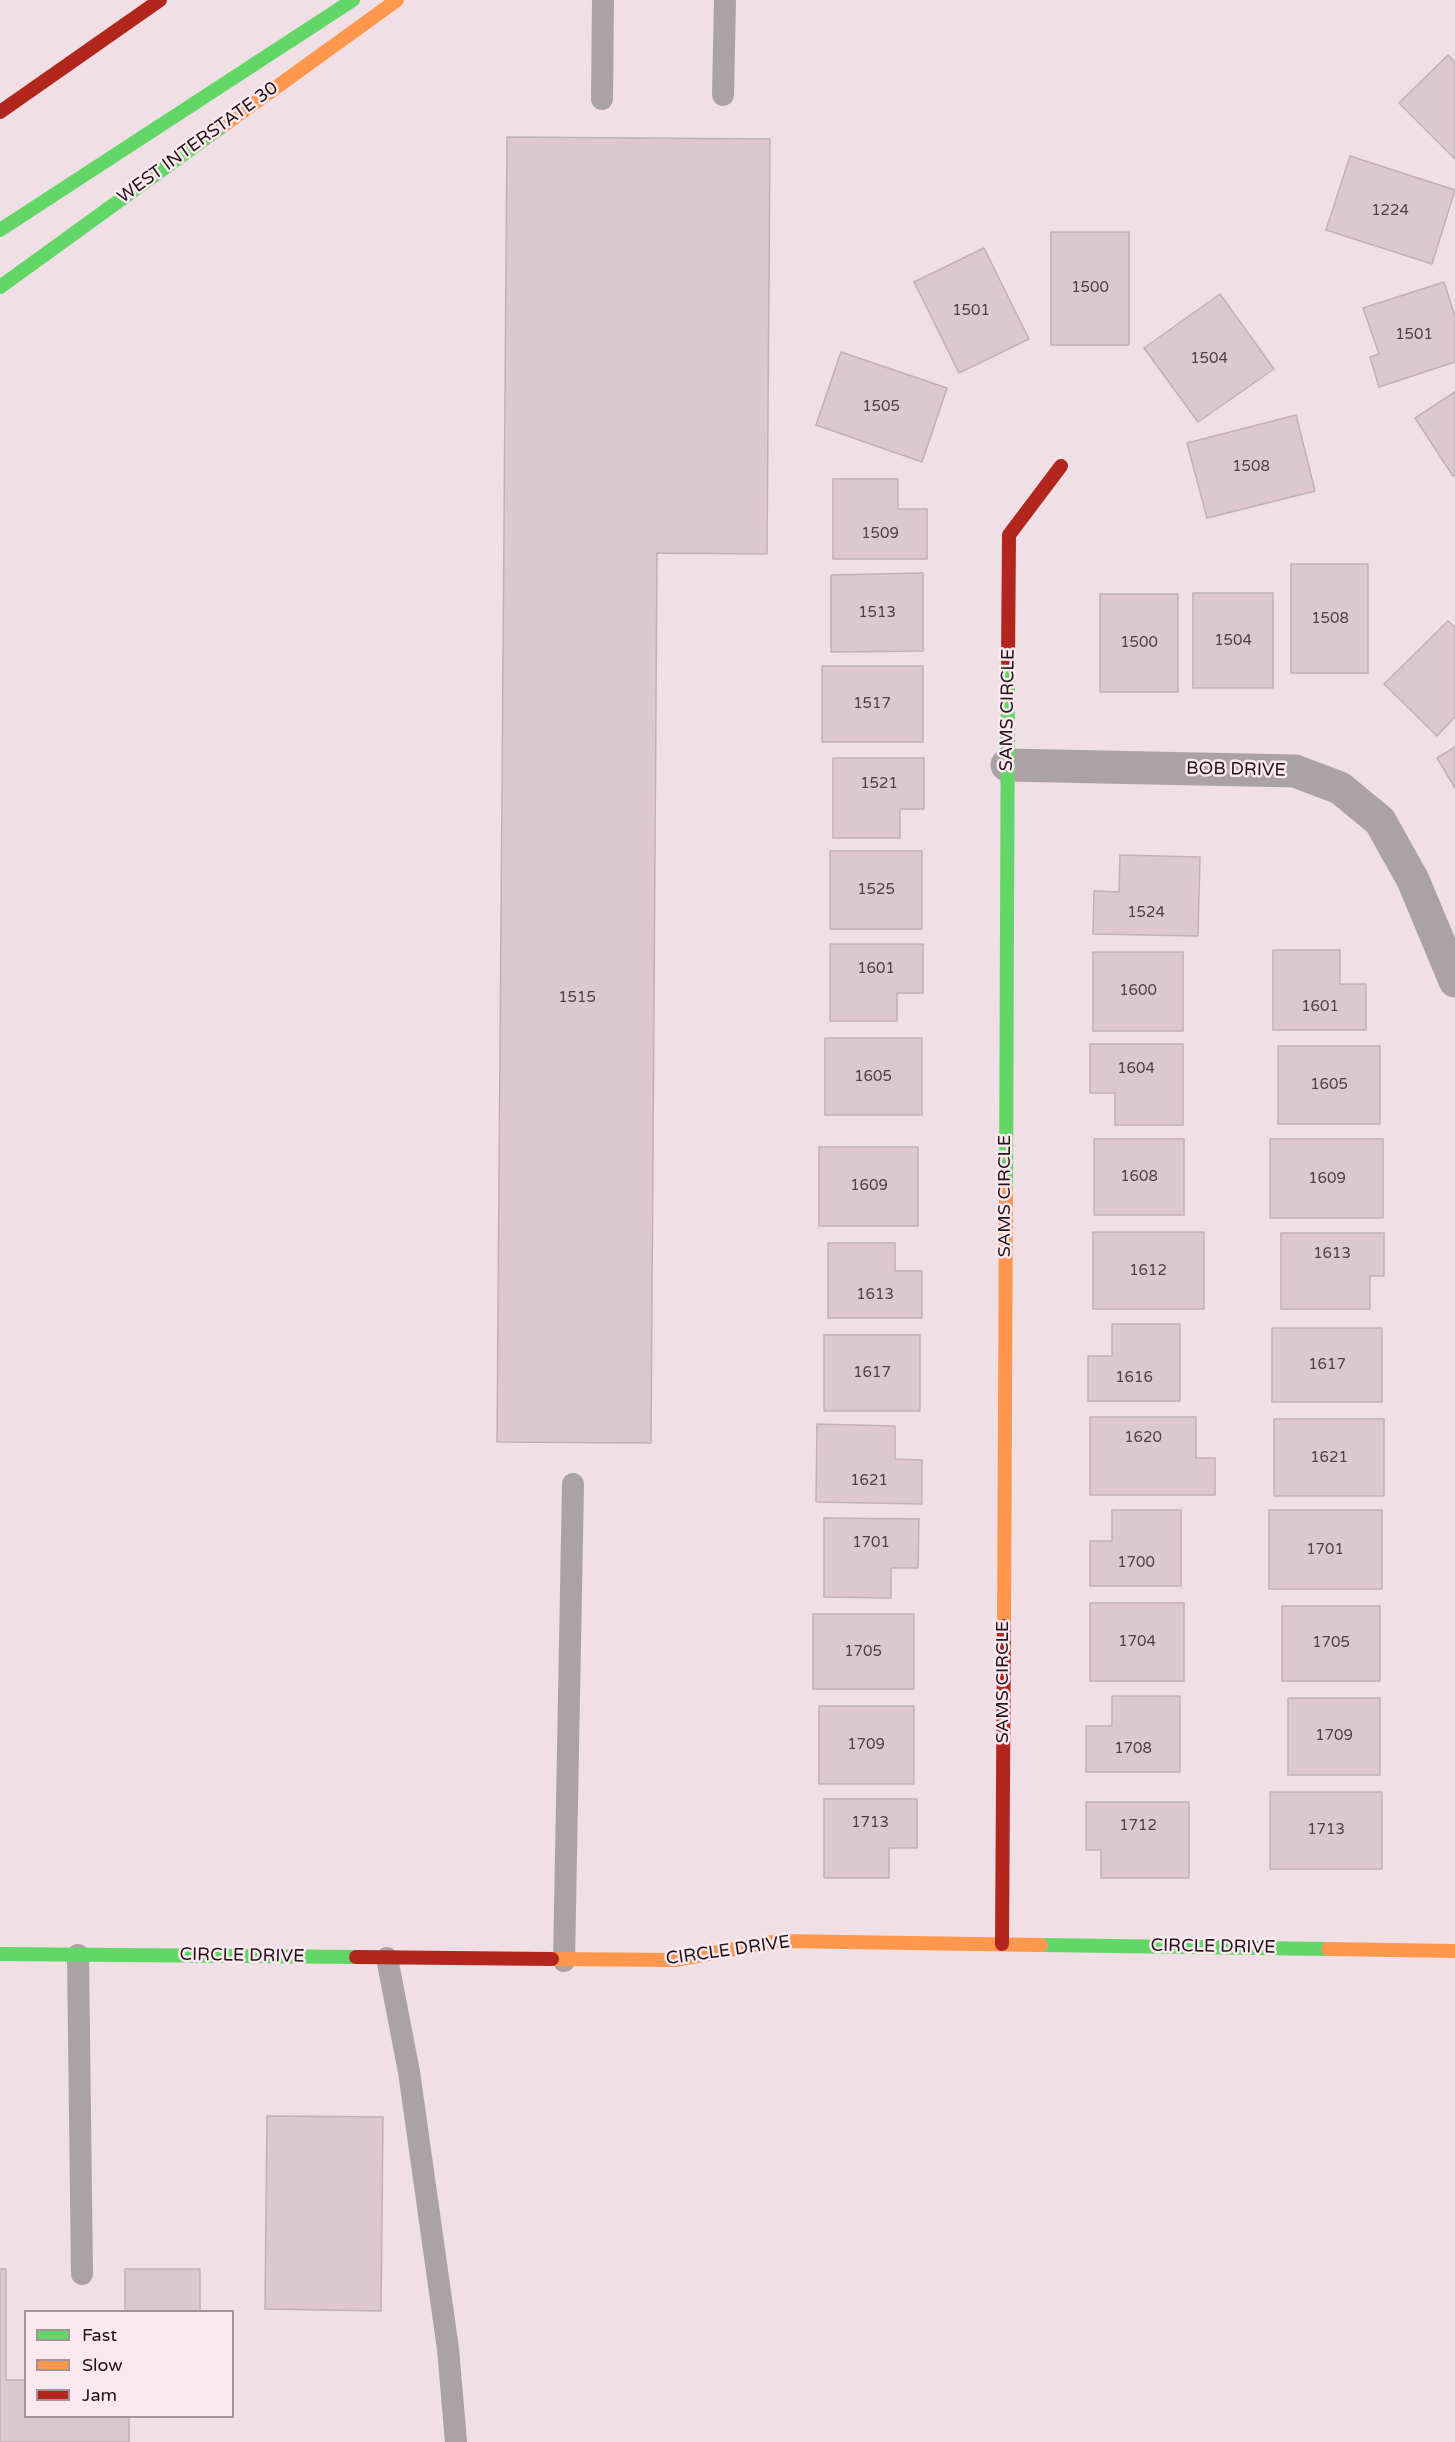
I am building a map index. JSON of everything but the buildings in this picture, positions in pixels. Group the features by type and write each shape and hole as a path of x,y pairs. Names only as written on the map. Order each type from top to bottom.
{"main road":[{"path":"0,112 160,0"},
{"path":"0,230 353,0"},
{"name":"WEST INTERSTATE 30","path":"0,287 397,0"},
{"name":"SAMS CIRCLE","path":"1002,1944 1009,535 1061,466"},
{"name":"CIRCLE DRIVE","path":"0,1954 675,1960 779,1941 1455,1951"}],"street":[{"name":"BOB DRIVE","path":"1007,765 1295,771 1340,788 1380,821 1413,879 1455,981"}],"lane":[{"path":"602,99 603,0"},
{"path":"723,95 725,0"},
{"path":"564,1960 573,1484"},
{"path":"78,1955 82,2274"},
{"path":"387,1958 409,2072 448,2349 456,2442"}],"traffic: fast":[{"path":"0,230 353,0"},
{"path":"0,287 224,125"},
{"path":"1006,1189 1008,662"},
{"path":"1041,1945 1328,1949"},
{"path":"0,1954 356,1957"}],"traffic: slow":[{"path":"224,125 397,0"},
{"path":"1004,1626 1006,1189"},
{"path":"552,1959 675,1960 779,1941 1041,1945"},
{"path":"1328,1949 1455,1951"}],"traffic: jam":[{"path":"0,112 160,0"},
{"path":"1008,662 1009,535 1061,466"},
{"path":"1002,1944 1004,1626"},
{"path":"356,1957 552,1959"}]}
